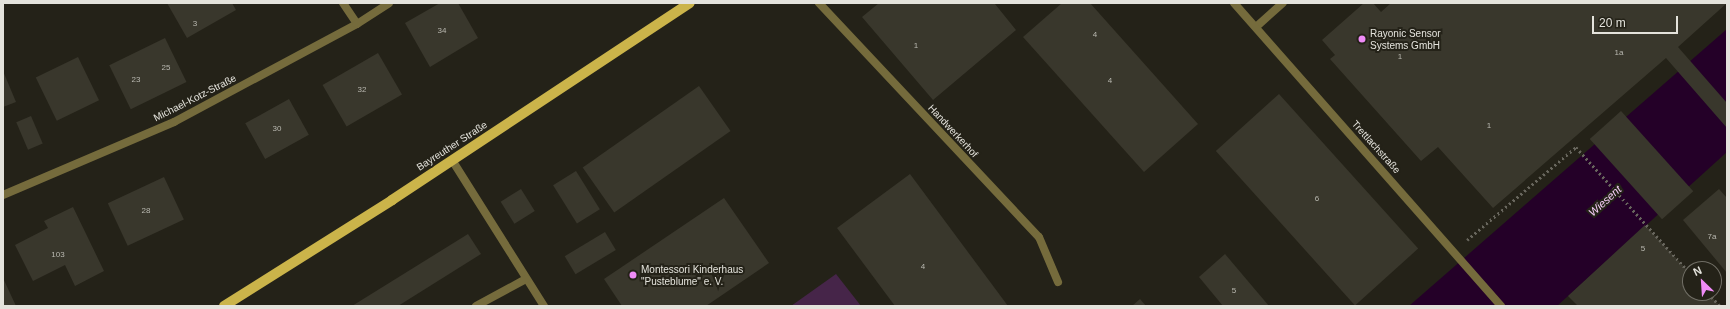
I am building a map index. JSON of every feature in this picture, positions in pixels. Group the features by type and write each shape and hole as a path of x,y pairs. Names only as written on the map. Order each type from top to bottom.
{"main road":[{"name":"Bayreuther Straße","path":"224,306 452,160 690,3"}],"street":[{"path":"343,3 357,24"},
{"name":"Michael-Kotz-Straße","path":"3,195 174,122 357,24 389,3"},
{"name":"Handwerkerhof","path":"819,3 1039,237 1058,282"},
{"name":"Trettlachstraße","path":"1234,3 1502,306"},
{"path":"1256,28 1283,3"},
{"path":"452,160 544,306"},
{"path":"476,306 526,279"}],"path":[{"path":"1454,251 1576,147 1682,264"}],"shaded area":[{"path":"836,274 861,306 791,306"}],"water":[{"name":"Wiesent","path":"1727,29 1727,152 1557,306 1409,306"}],"building":[{"path":"167,3 232,3 236,10 187,38"},
{"path":"440,3 458,3 478,38 430,67 405,23"},
{"path":"879,3 996,3 995,4 1016,30 933,100 862,17"},
{"path":"1062,3 1090,3 1198,124 1144,172 1023,37"},
{"path":"1364,3 1373,3 1381,12 1391,3 1727,3 1678,47 1727,103 1727,128 1666,58 1493,208 1438,147 1421,161 1330,59 1335,55 1322,40"},
{"path":"165,38 186,82 131,109 109,65"},
{"path":"378,53 402,95 347,127 323,85"},
{"path":"78,57 99,100 57,121 36,78"},
{"path":"3,71 16,102 3,107"},
{"path":"699,86 731,131 614,213 583,167"},
{"path":"1279,94 1418,249 1355,305 1216,151"},
{"path":"289,99 309,135 265,159 245,123"},
{"path":"1621,111 1693,191 1662,219 1590,139"},
{"path":"31,116 43,144 28,150 16,122"},
{"path":"576,171 600,209 577,223 553,185"},
{"path":"910,174 1008,306 895,306 837,228"},
{"path":"164,177 184,220 128,246 108,203"},
{"path":"521,189 535,211 514,224 501,202"},
{"path":"1719,189 1727,198 1727,273 1722,267 1722,261 1717,261 1683,220"},
{"path":"724,198 769,263 706,306 622,306 604,279"},
{"path":"73,207 104,271 75,286 65,265 33,281 15,245 48,228 44,221"},
{"path":"1645,225 1682,264 1682,301 1715,301 1720,306 1578,306 1568,296"},
{"path":"605,232 616,250 576,274 565,256"},
{"path":"468,234 481,254 398,306 352,306"},
{"path":"1225,254 1269,306 1223,306 1199,277"},
{"path":"3,278 16,306 3,306"},
{"path":"1140,299 1146,306 1132,306"}],"place":[{"name":"Rayonic Sensor Systems GmbH","path":"1362,39"},
{"name":"Montessori Kinderhaus \"Pusteblume\" e. V.","path":"633,275"}]}
